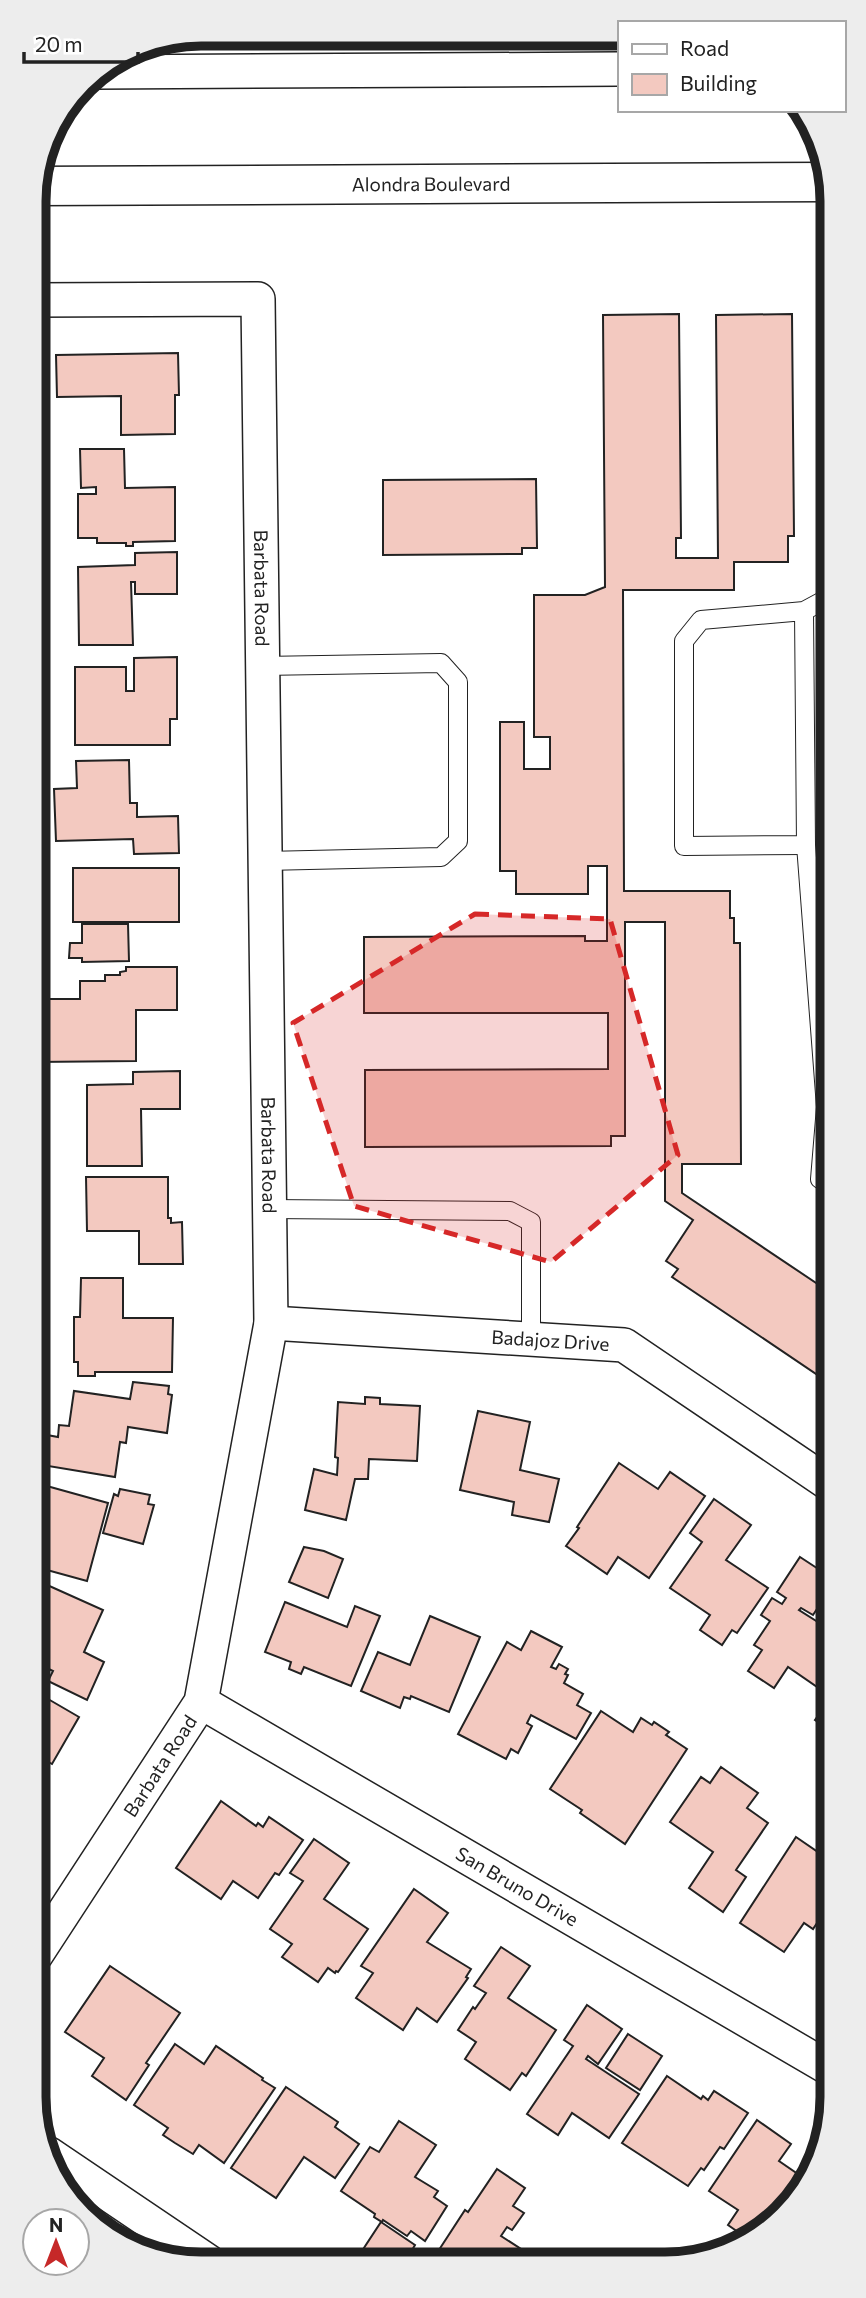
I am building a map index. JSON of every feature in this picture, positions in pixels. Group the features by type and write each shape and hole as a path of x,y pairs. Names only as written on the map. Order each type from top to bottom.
{"main road":[{"name":"Alondra Boulevard","path":"46,186 819,182"}],"street":[{"path":"114,72 618,69"},
{"name":"Barbata Road","path":"46,300 258,299 271,1323 201,1702 46,1940"},
{"name":"Badajoz Drive","path":"271,1323 624,1345 820,1478"},
{"name":"San Bruno Drive","path":"201,1702 820,2063"},
{"path":"59,2161 194,2252"}],"lane":[{"path":"806,845 684,846 684,641 701,620 804,611 820,602"},
{"path":"804,611 806,845 820,1006"},
{"path":"262,666 441,663 458,682 458,841 440,857 265,861"},
{"path":"269,1209 510,1211 531,1222 531,1340"}],"highlighted area":[{"path":"475,914 610,919 678,1155 551,1262 354,1206 293,1023"}],"building":[{"path":"679,314 681,538 676,538 676,558 718,558 716,315 792,314 794,536 788,536 788,562 734,562 734,590 623,590 624,891 730,891 734,943 740,943 741,1164 682,1164 682,1193 820,1286 820,1377 672,1277 678,1269 666,1261 693,1220 665,1201 665,922 625,922 625,1136 611,1136 611,1146 365,1147 365,1070 608,1069 608,1013 364,1013 364,937 585,936 585,941 607,941 607,866 588,866 588,894 516,894 516,871 500,871 500,722 524,722 524,769 550,769 550,737 534,737 534,595 585,595 605,587 603,315"},
{"path":"178,353 179,395 175,395 175,434 121,435 121,396 57,397 56,355"},
{"path":"80,449 124,449 125,488 175,487 175,541 133,542 133,546 126,546 126,543 97,543 97,538 78,538 78,494 96,494 96,487 81,488"},
{"path":"536,479 537,548 522,548 522,554 383,555 383,480"},
{"path":"177,552 177,594 135,594 135,582 131,582 133,645 79,645 78,567 135,565 135,553"},
{"path":"177,657 177,719 170,719 170,745 75,745 75,667 126,667 126,691 134,691 134,658"},
{"path":"129,760 130,803 137,803 137,817 178,816 179,853 134,854 133,839 56,841 54,789 77,788 76,761"},
{"path":"73,868 179,868 179,922 73,922"},
{"path":"82,924 128,924 129,961 82,962 82,958 69,958 70,943 82,943"},
{"path":"126,967 177,967 177,1010 136,1010 136,1061 46,1062 46,999 80,999 80,981 105,981 105,975 120,975 120,972 126,971"},
{"path":"180,1071 180,1109 141,1109 142,1166 87,1166 87,1085 133,1084 133,1072"},
{"path":"86,1177 168,1177 168,1218 171,1218 171,1223 182,1222 183,1264 139,1264 139,1231 87,1231"},
{"path":"81,1278 123,1278 123,1318 173,1318 172,1372 95,1372 95,1376 78,1376 78,1362 74,1362 74,1317 80,1317"},
{"path":"133,1382 169,1386 168,1394 172,1395 167,1433 128,1427 126,1443 120,1442 115,1477 46,1466 46,1435 58,1437 59,1425 69,1426 74,1391 130,1399"},
{"path":"365,1397 380,1398 380,1404 420,1406 417,1461 369,1459 368,1479 355,1479 346,1520 305,1510 314,1469 337,1475 338,1458 335,1457 338,1402 365,1404"},
{"path":"478,1411 530,1422 520,1470 559,1479 549,1522 512,1515 514,1502 460,1490"},
{"path":"619,1463 658,1489 670,1472 705,1496 649,1578 618,1557 607,1574 566,1546"},
{"path":"46,1486 108,1503 87,1581 46,1570"},
{"path":"120,1489 150,1495 148,1504 154,1505 143,1544 103,1533 114,1494 118,1496"},
{"path":"714,1499 751,1525 726,1560 768,1588 737,1633 732,1630 722,1645 700,1630 710,1615 670,1588 702,1542 690,1533"},
{"path":"304,1547 343,1559 328,1598 289,1582"},
{"path":"800,1557 820,1570 820,1604 813,1615 801,1608 799,1610 820,1623 820,1689 788,1667 774,1688 748,1671 762,1650 754,1645 770,1621 761,1615 772,1598 782,1604 786,1598 777,1592"},
{"path":"46,1584 103,1610 84,1652 104,1662 87,1700 48,1681 53,1671 46,1668"},
{"path":"285,1602 347,1627 355,1606 380,1616 351,1686 304,1667 301,1674 289,1669 291,1662 265,1652"},
{"path":"430,1616 480,1637 449,1712 411,1696 410,1699 404,1697 400,1708 361,1691 378,1652 410,1665"},
{"path":"531,1631 562,1647 551,1667 556,1669 559,1664 568,1669 564,1683 583,1694 577,1705 591,1713 576,1739 531,1715 527,1723 532,1726 518,1753 511,1749 506,1759 458,1734 507,1642 521,1650"},
{"path":"46,1698 79,1717 52,1764 46,1761"},
{"path":"601,1711 633,1732 641,1718 652,1725 654,1722 669,1732 666,1735 687,1749 625,1844 550,1789"},
{"path":"721,1767 758,1793 747,1808 768,1823 736,1870 746,1877 723,1912 689,1888 713,1852 670,1822 701,1777 710,1783"},
{"path":"221,1801 256,1826 258,1823 263,1827 269,1817 303,1840 279,1875 275,1873 258,1898 233,1881 221,1899 176,1868"},
{"path":"796,1837 818,1852 820,1849 820,1918 813,1929 804,1923 784,1952 740,1923"},
{"path":"314,1839 349,1863 324,1899 368,1929 338,1972 328,1968 318,1982 282,1957 292,1944 270,1929 303,1881 290,1873"},
{"path":"414,1889 448,1913 427,1942 471,1969 466,1977 468,1978 437,2022 417,2008 403,2030 356,1998 373,1973 361,1966"},
{"path":"501,1947 530,1966 508,1998 556,2030 526,2076 522,2073 510,2090 465,2059 476,2042 458,2030 486,1993 474,1986"},
{"path":"110,1966 180,2013 146,2063 149,2065 126,2100 92,2076 104,2058 65,2032"},
{"path":"587,2005 622,2029 598,2064 588,2056 586,2059 639,2094 609,2138 572,2113 558,2135 527,2114 573,2046 564,2040"},
{"path":"628,2034 662,2056 640,2090 606,2068"},
{"path":"175,2044 204,2064 216,2046 275,2088 224,2163 199,2145 193,2154 175,2143 163,2135 168,2128 134,2105"},
{"path":"667,2076 701,2099 703,2096 708,2100 714,2091 748,2113 724,2149 720,2147 704,2170 701,2168 688,2186 622,2143"},
{"path":"286,2087 338,2122 335,2127 359,2144 335,2178 304,2157 276,2198 231,2168"},
{"path":"757,2120 791,2144 779,2161 800,2175 775,2207 743,2232 740,2233 728,2225 738,2210 709,2191"},
{"path":"399,2121 436,2145 415,2177 438,2191 434,2197 447,2206 425,2241 411,2231 407,2236 383,2220 382,2222 374,2217 375,2214 341,2191 370,2147 379,2152"},
{"path":"497,2169 525,2188 513,2206 524,2213 512,2230 507,2227 501,2236 526,2252 438,2252 465,2210 468,2212"},
{"path":"381,2222 415,2245 411,2252 361,2252"}]}
